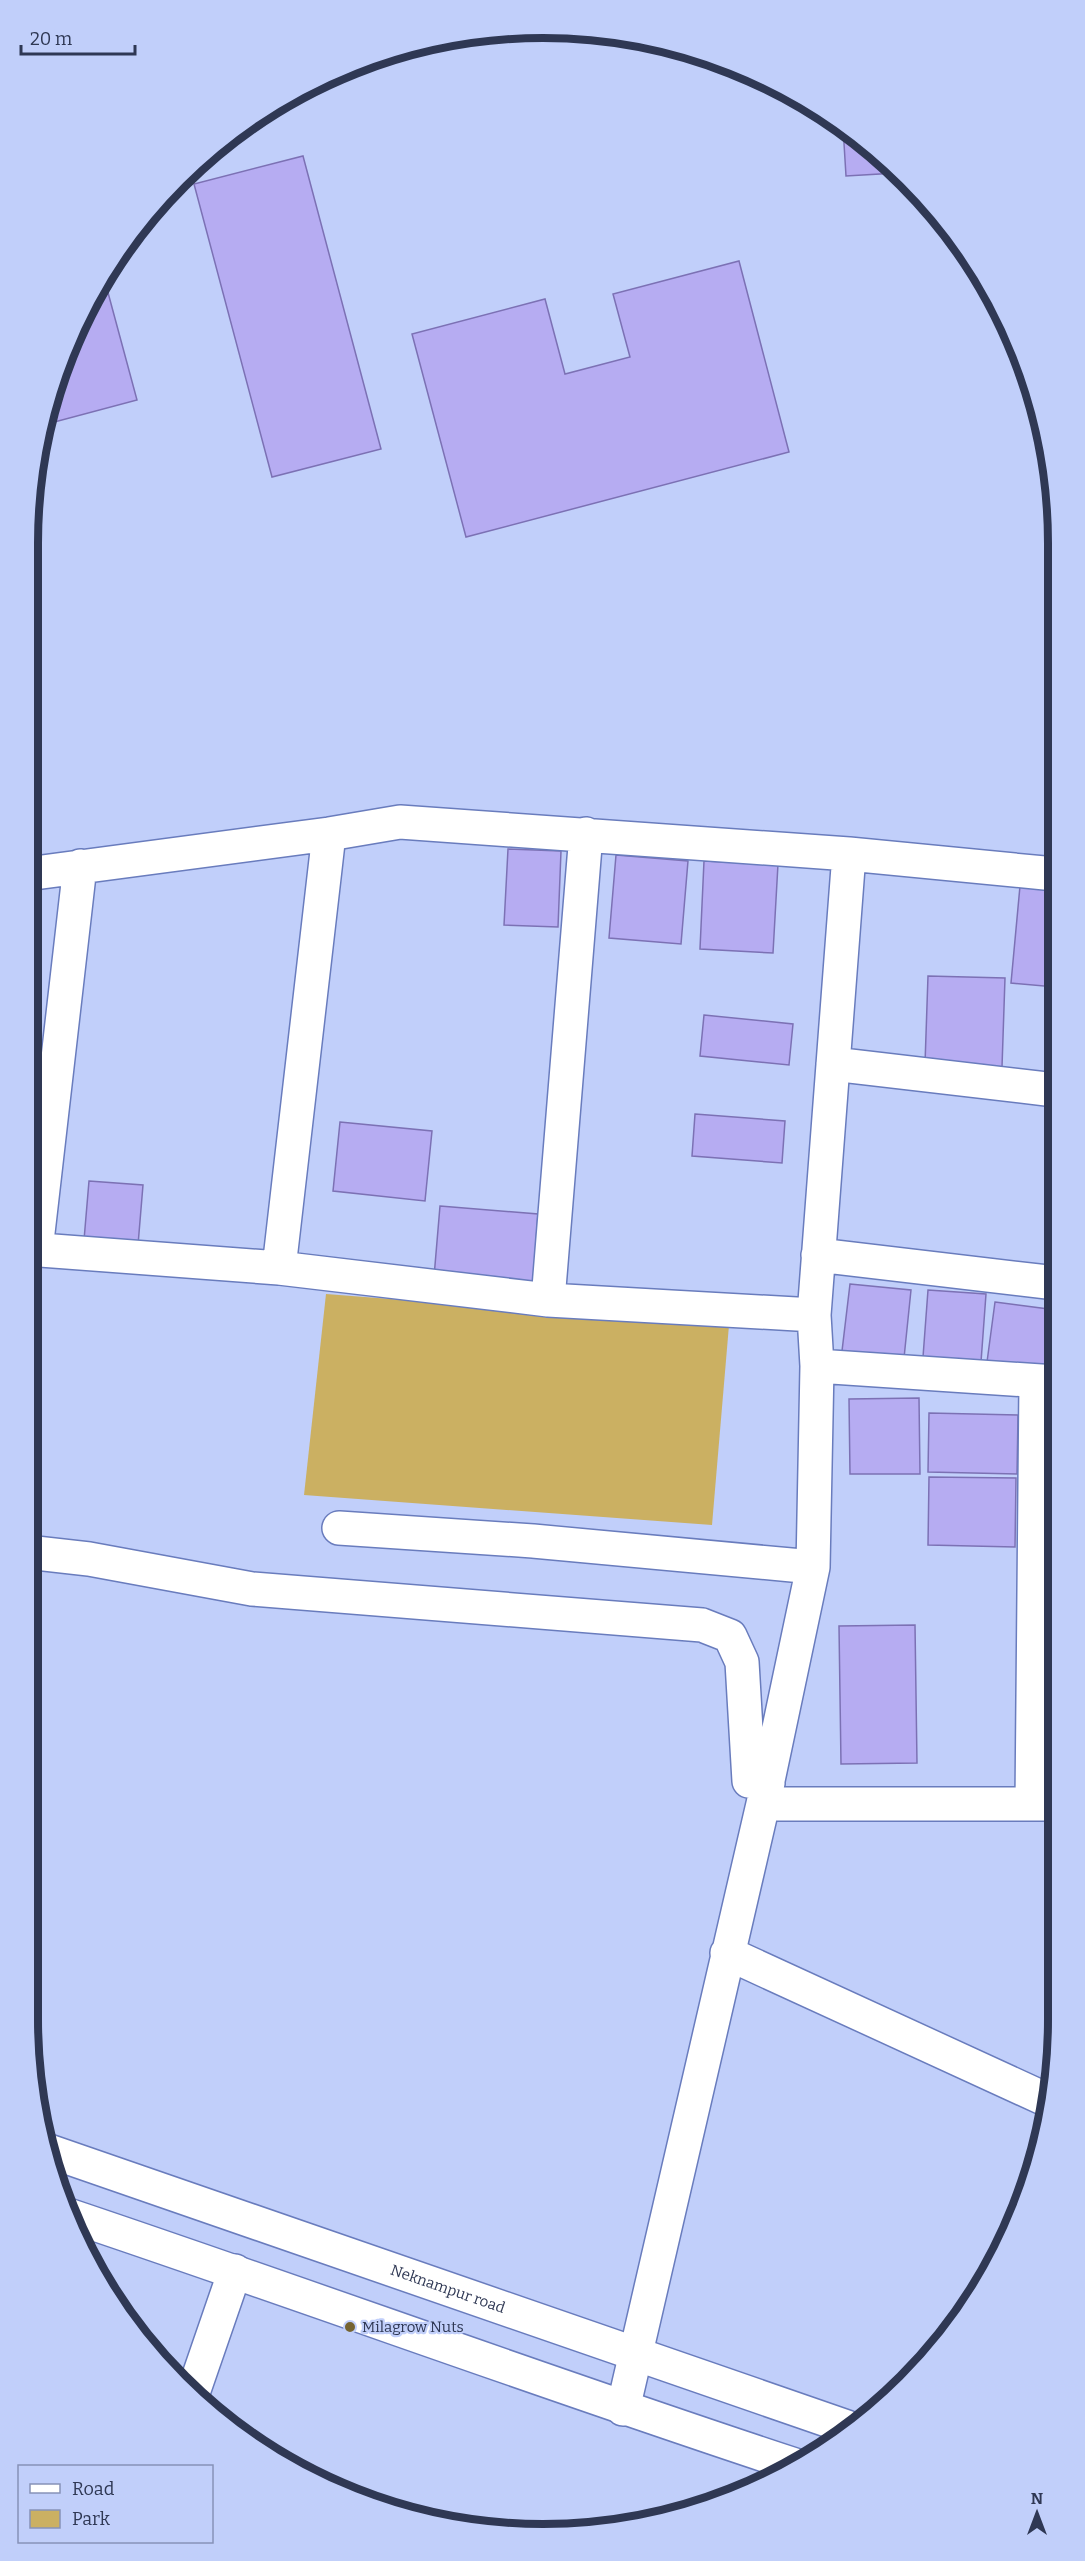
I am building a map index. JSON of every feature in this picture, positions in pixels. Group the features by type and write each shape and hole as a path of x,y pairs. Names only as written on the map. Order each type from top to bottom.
{"street":[{"path":"38,872 329,834 400,822 849,854 1048,872"},
{"path":"279,1268 329,834"},
{"path":"548,1300 586,834"},
{"path":"623,2409 727,1953 766,1794 813,1567 817,1366 814,1316 849,854"},
{"path":"38,1202 80,866"},
{"path":"833,1064 1048,1089"},
{"path":"38,1250 279,1268 548,1300 814,1316"},
{"path":"818,1255 1048,1282"},
{"path":"38,1553 89,1559 252,1589 702,1624 730,1636 742,1662 749,1781 766,1794 1045,1804 1046,1381 817,1366"},
{"path":"339,1528 533,1541 813,1567"},
{"path":"727,1953 1041,2097"},
{"name":"Neknampur road","path":"56,2153 636,2352 841,2425"},
{"path":"79,2219 235,2271 623,2409 784,2462"},
{"path":"196,2385 235,2271"}],"green space":[{"path":"326,1294 729,1325 712,1525 304,1495"}],"building":[{"path":"844,138 887,174 846,176"},
{"path":"303,156 381,449 272,477 194,184"},
{"path":"739,261 789,452 466,537 412,334 545,299 565,374 630,357 613,294"},
{"path":"107,287 137,400 52,423 64,380 76,349"},
{"path":"508,849 561,851 558,927 504,925"},
{"path":"616,855 688,861 681,944 609,938"},
{"path":"704,861 778,864 773,953 700,949"},
{"path":"1020,886 1048,889 1048,986 1011,983"},
{"path":"928,976 1005,978 1002,1067 925,1064"},
{"path":"704,1015 793,1024 789,1065 700,1056"},
{"path":"695,1114 785,1121 782,1163 692,1156"},
{"path":"340,1122 432,1131 425,1201 333,1191"},
{"path":"89,1181 143,1185 138,1245 84,1240"},
{"path":"440,1206 538,1214 533,1284 434,1277"},
{"path":"850,1284 911,1290 904,1358 842,1351"},
{"path":"928,1290 986,1294 981,1362 923,1357"},
{"path":"995,1302 1048,1309 1048,1370 987,1362"},
{"path":"919,1398 920,1474 850,1474 849,1399"},
{"path":"929,1413 1018,1415 1017,1474 928,1472"},
{"path":"929,1477 1016,1478 1015,1547 928,1545"},
{"path":"915,1625 917,1763 841,1764 839,1626"}],"place":[{"name":"Milagrow Nuts","path":"350,2327"}]}
